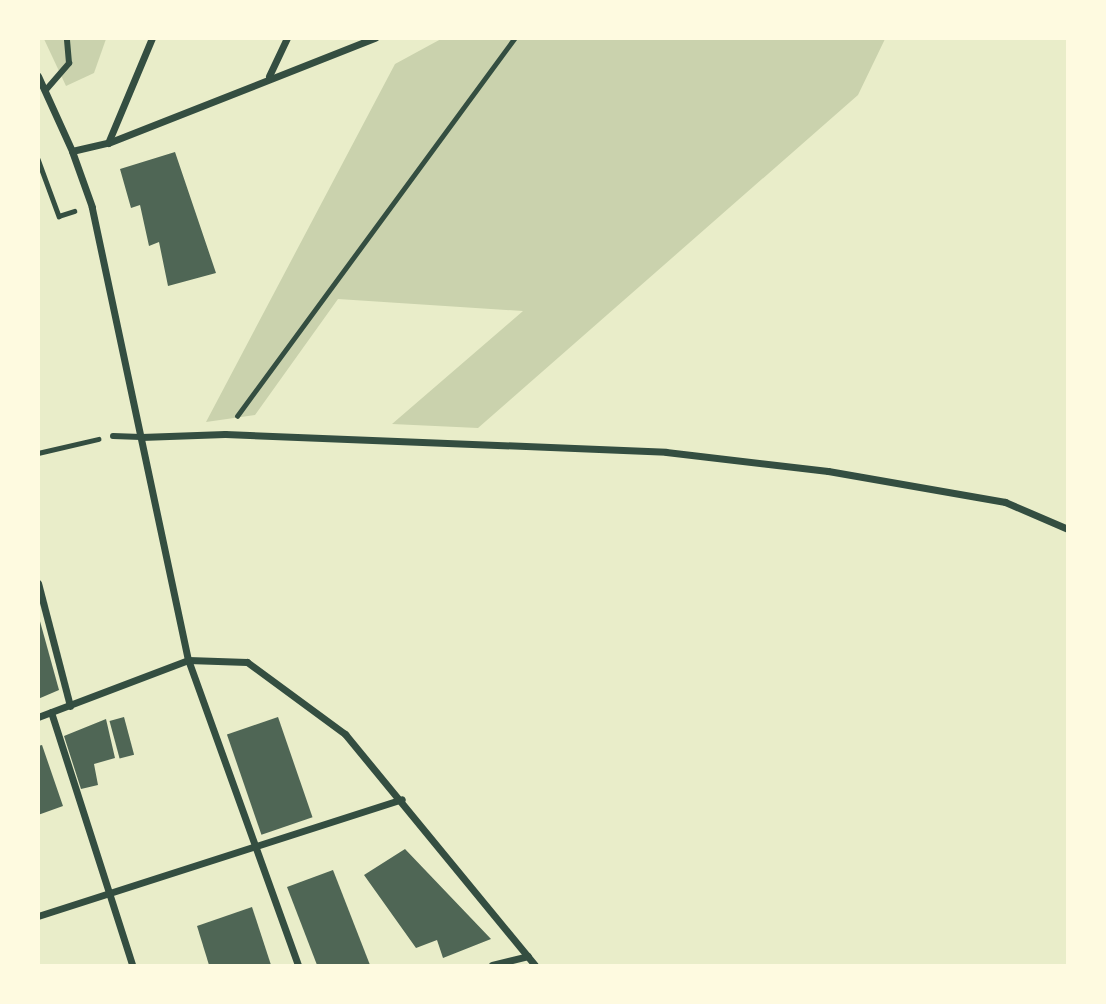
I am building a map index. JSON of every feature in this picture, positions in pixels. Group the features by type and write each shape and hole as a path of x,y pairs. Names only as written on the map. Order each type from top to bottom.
{"street":[{"path":"45,91 69,63 67,38"},
{"path":"108,143 152,38"},
{"path":"269,76 286,38"},
{"path":"72,151 108,143 269,76 375,38"},
{"path":"38,76 72,151 92,207 188,660 298,965"},
{"path":"113,436 225,434 666,452 828,471 1004,502 1068,529"},
{"path":"38,583 70,706"},
{"path":"38,717 188,660 247,662 345,734 402,799 535,965"},
{"path":"51,712 111,892 132,965"},
{"path":"38,916 402,799"},
{"path":"492,965 528,956"}],"path":[{"path":"225,434 515,38"},
{"path":"38,159 59,216 70,212"},
{"path":"38,453 113,436"}],"green space":[{"path":"44,39 106,39 94,73 66,86"},
{"path":"441,39 885,39 858,95 478,428 392,424 523,311 338,299 255,415 206,422 395,64"}],"building":[{"path":"175,152 216,273 168,286 159,242 149,246 140,205 131,208 120,169"},
{"path":"38,614 59,690 38,699"},
{"path":"124,717 134,755 120,759 110,721"},
{"path":"278,717 313,817 261,835 227,735"},
{"path":"106,719 115,758 94,764 98,785 81,789 64,736"},
{"path":"42,745 63,806 38,815 38,746"},
{"path":"405,849 491,939 443,958 437,940 416,948 364,875"},
{"path":"333,870 370,965 317,965 287,887"},
{"path":"252,907 271,965 209,965 197,926"}]}
